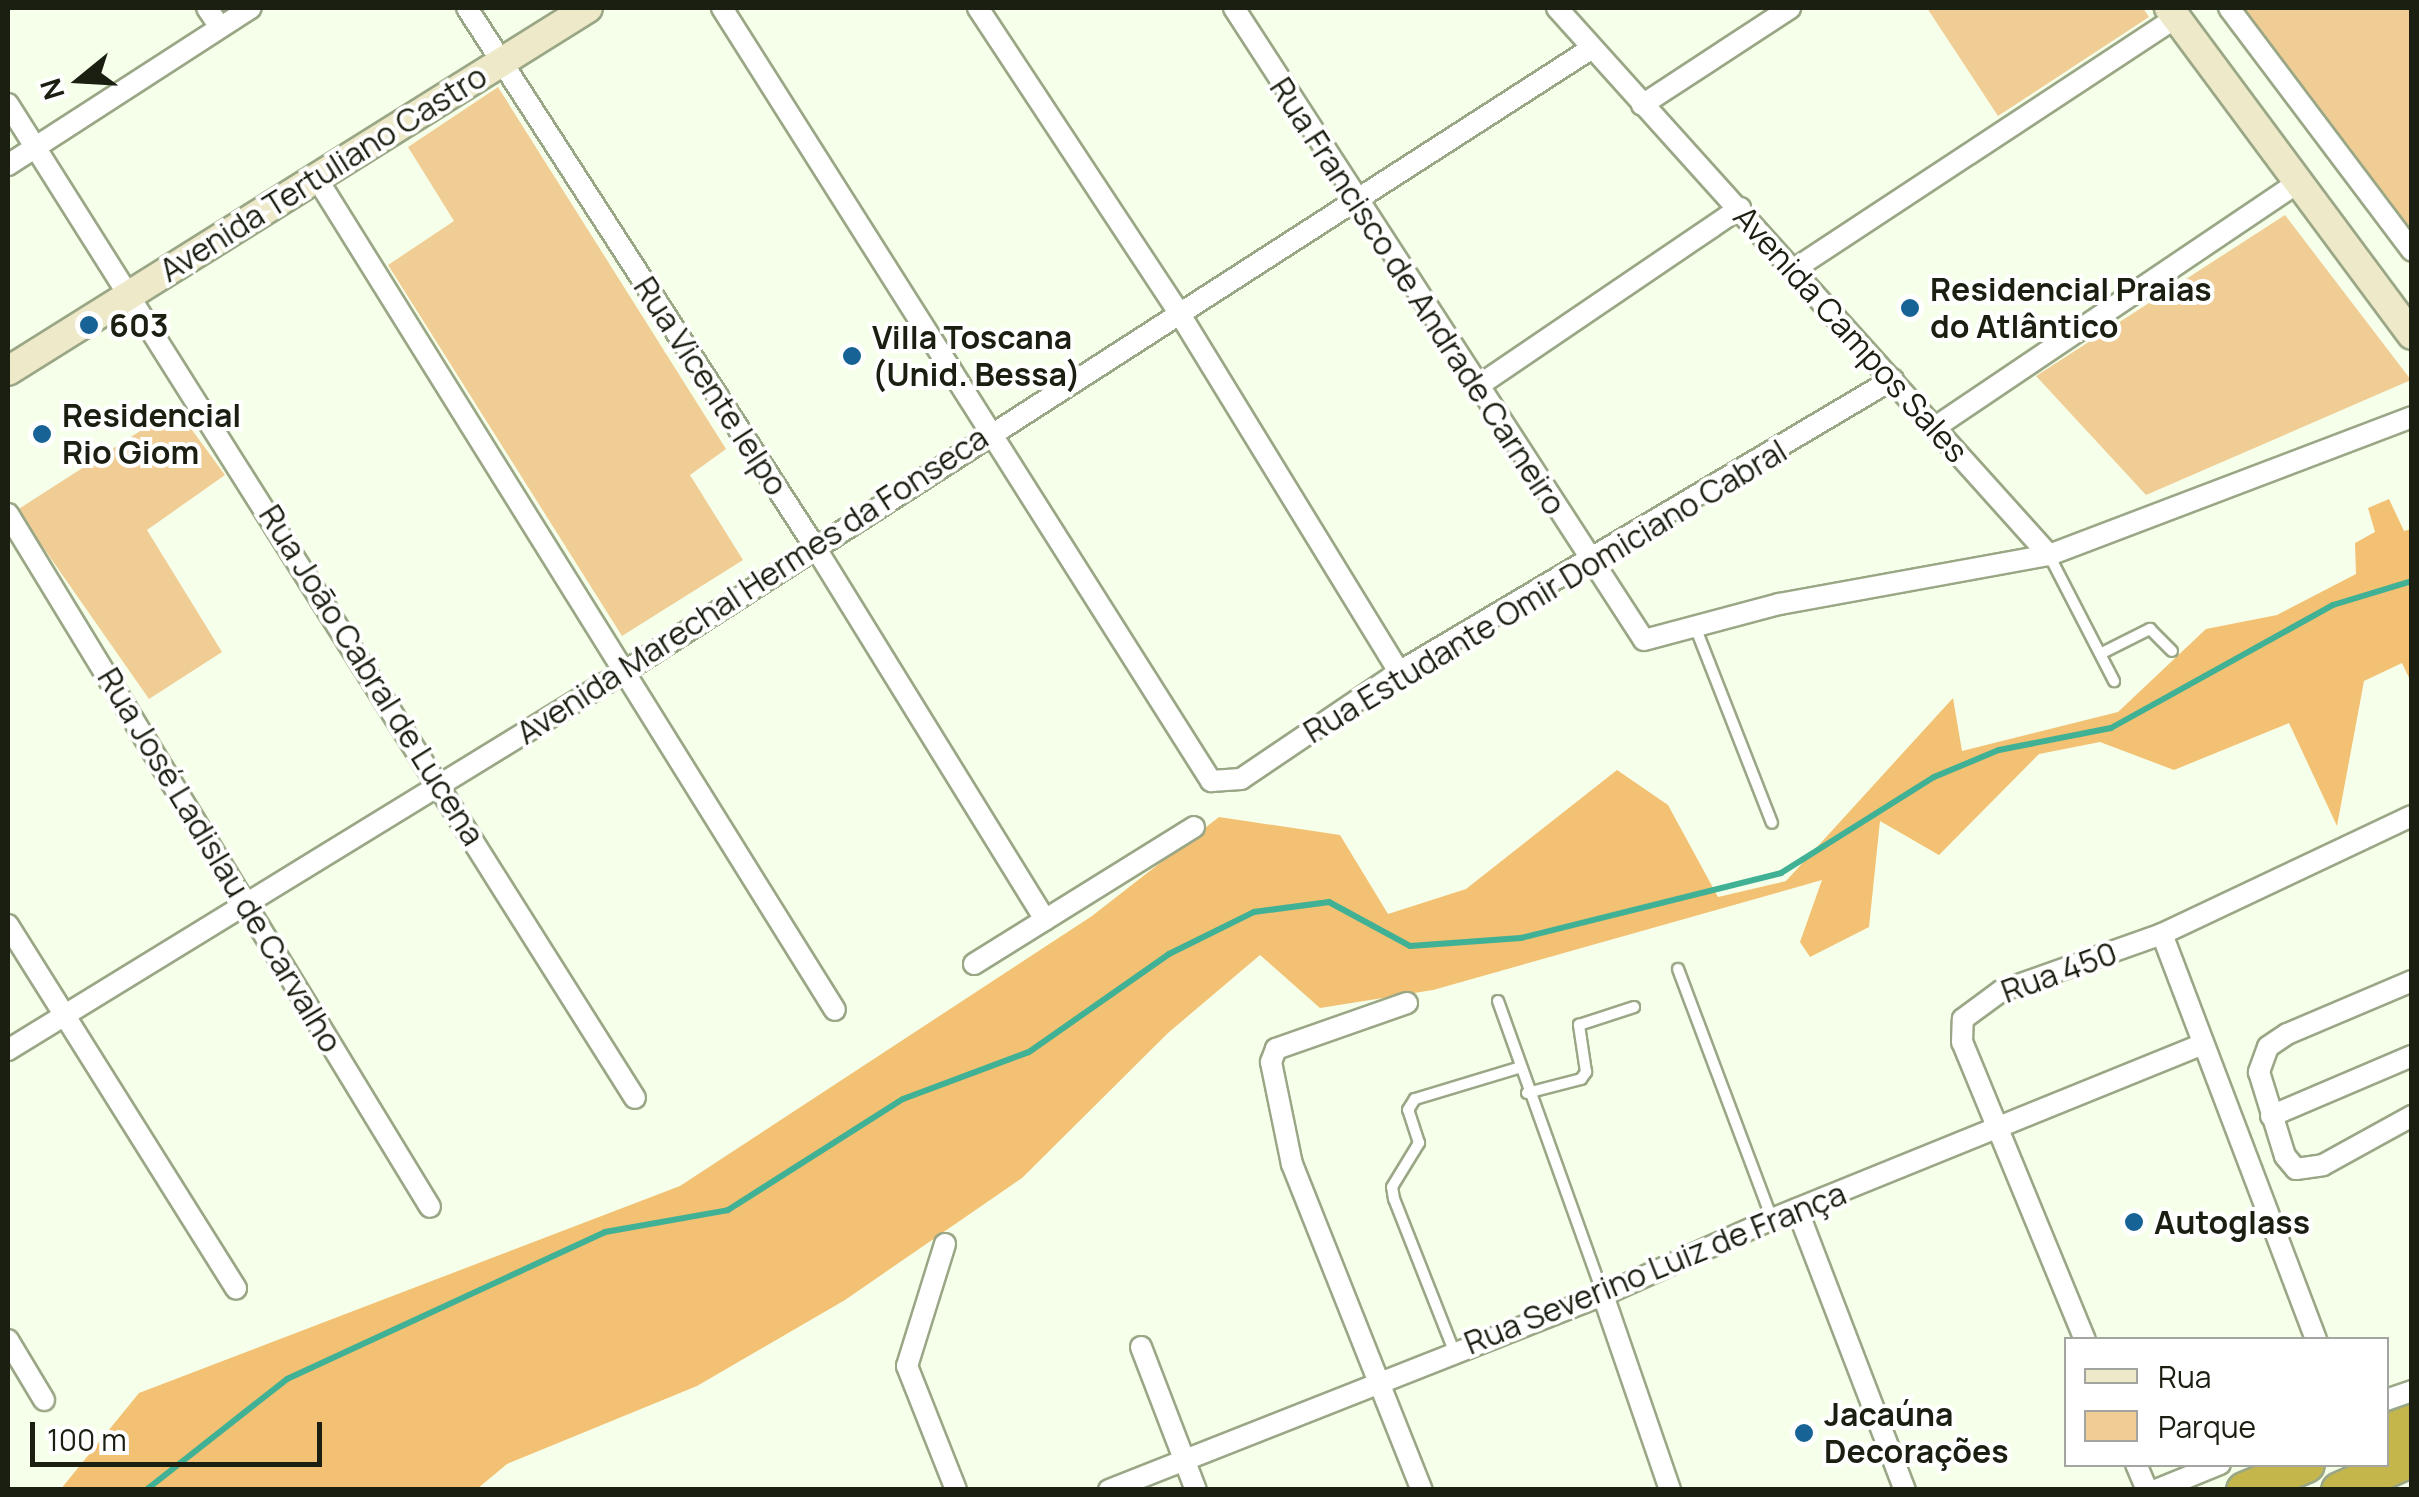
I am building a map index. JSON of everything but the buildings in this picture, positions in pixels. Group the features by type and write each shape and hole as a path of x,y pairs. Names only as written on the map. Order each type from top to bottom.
{"highway":[{"path":"2339,1490 2412,1458"},
{"path":"2244,1490 2299,1467"}],"street":[{"path":"206,8 220,27"},
{"path":"8,165 251,8"},
{"name":"Rua Vicente Ielpo","path":"467,8 815,547 1046,920"},
{"name":"Avenida Tertuliano Castro","path":"8,371 588,8"},
{"path":"722,8 988,432"},
{"path":"978,8 1181,316 1399,672"},
{"name":"Rua Francisco de Andrade Carneiro","path":"1234,8 1635,634 1660,639 1696,629"},
{"name":"Avenida Campos Sales","path":"1557,8 1796,268 2050,556"},
{"path":"1642,104 1790,8"},
{"path":"2229,8 2412,251"},
{"path":"1796,268 2172,12 2412,336"},
{"name":"Avenida Marechal Hermes da Fonseca","path":"8,1050 247,899 627,670 988,432 1358,204 1592,48"},
{"name":"Rua João Cabral de Lucena","path":"8,104 442,784 635,1098"},
{"path":"316,177 627,670 835,1010"},
{"path":"1934,428 2299,182"},
{"path":"1478,386 1740,208"},
{"name":"Rua Estudante Omir Domiciano Cabral","path":"988,432 1211,781 1241,779 1399,672 1893,379"},
{"path":"1696,629 1779,604 2050,556 2412,417"},
{"name":"Rua José Ladislau de Carvalho","path":"8,514 247,899 430,1207"},
{"name":"Rua 450","path":"1996,1126 1962,1042 1963,1019 2015,985 2162,934 2412,816"},
{"path":"974,964 1194,827"},
{"path":"8,926 236,1288"},
{"path":"2162,934 2200,1045 2315,1337"},
{"path":"2412,982 2268,1046 2259,1072 2285,1156 2303,1170 2412,1116"},
{"path":"1407,1002 1276,1049 1271,1062 1292,1164 1374,1382 1422,1490"},
{"name":"Rua Severino Luiz de França","path":"1109,1490 1374,1382 1603,1295 1772,1218 2200,1045"},
{"path":"2270,1116 2412,1056"},
{"path":"1996,1126 2084,1337"},
{"path":"1797,1209 1905,1490"},
{"path":"944,1244 906,1366 956,1490"},
{"path":"1603,1295 1670,1490"},
{"path":"8,1340 44,1400"},
{"path":"1141,1347 1196,1490"},
{"path":"2156,1490 2213,1467"}],"lane":[{"name":"Avenida Campos Sales","path":"2050,556 2114,681"},
{"path":"1696,629 1772,823"},
{"path":"2102,653 2150,630 2172,651"},
{"path":"1678,968 1772,1218"},
{"path":"1498,1001 1518,1068 1603,1295"},
{"path":"1527,1093 1581,1079 1586,1072 1578,1025 1634,1007"},
{"path":"1454,1351 1392,1188 1419,1143 1408,1110 1415,1099 1518,1068"}],"green space":[{"path":"1927,8 2143,8 2149,17 1998,116"},
{"path":"2240,8 2411,8 2411,234"},
{"path":"498,87 726,449 690,475 743,560 622,636 388,265 454,221 408,147"},
{"path":"2285,215 2411,380 2146,495 2036,376"},
{"path":"176,408 225,475 147,530 222,652 149,699 17,510"}],"shaded area":[{"path":"2389,499 2404,531 2411,529 2411,682 2402,663 2364,681 2337,826 2289,723 2174,770 2100,742 2039,754 1939,855 1880,821 1869,927 1810,957 1800,942 1822,880 1433,990 1320,1008 1260,955 1168,1033 1022,1178 845,1300 697,1386 507,1464 477,1489 60,1490 139,1393 680,1186 1092,916 1219,817 1340,835 1388,914 1466,889 1617,770 1668,805 1718,897 1786,881 1953,698 1962,751 2118,712 2206,629 2277,615 2356,574 2355,543 2375,532 2368,508"}],"waterway":[{"path":"146,1490 287,1379 605,1232 728,1210 903,1099 1029,1052 1169,954 1254,912 1329,902 1410,946 1521,938 1781,873 1934,777 1999,750 2111,728 2333,605 2412,581"}],"place":[{"name":"Residencial Praias do Atlântico","path":"1910,308"},
{"name":"603","path":"89,325"},
{"name":"Villa Toscana (Unid. Bessa)","path":"852,356"},
{"name":"Residencial Rio Giom","path":"42,434"},
{"name":"Autoglass","path":"2134,1222"},
{"name":"Jacaúna Decorações","path":"1804,1433"}]}
